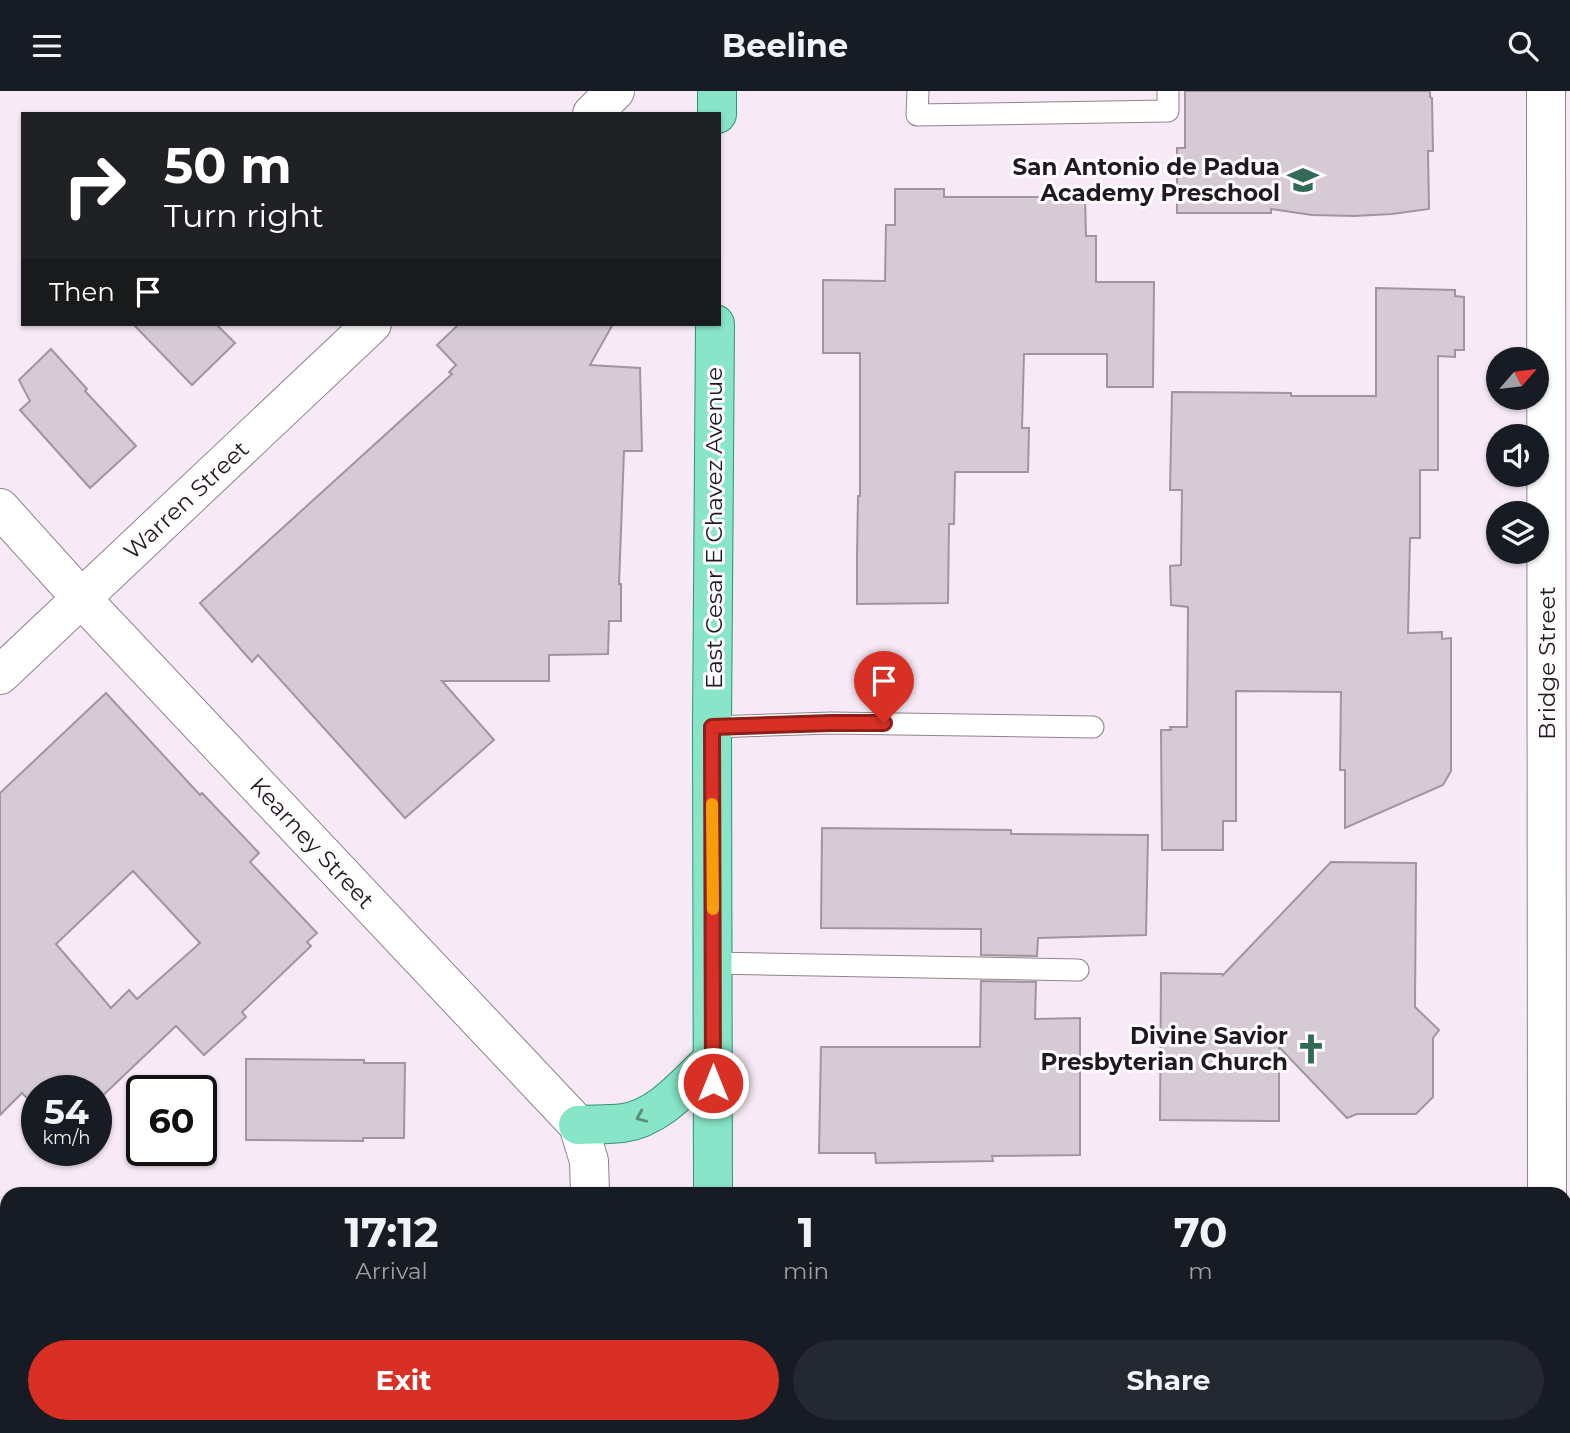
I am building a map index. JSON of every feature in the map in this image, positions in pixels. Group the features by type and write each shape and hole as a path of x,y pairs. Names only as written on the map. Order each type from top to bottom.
{"main road":[{"path":"717,91 717,112"},
{"name":"East Cesar E Chavez Avenue","path":"713,1187 715,326"},
{"path":"578,1125 622,1123 660,1109 713,1059"}],"street":[{"path":"594,112 615,91"},
{"name":"Bridge Street","path":"1546,91 1547,1187"},
{"name":"Warren Street","path":"0,675 370,326"},
{"name":"Kearney Street","path":"0,507 82,599 578,1125 589,1161 590,1187"}],"lane":[{"path":"918,91 918,115 1168,111 1168,91"},
{"path":"712,727 831,723 1093,727"},
{"path":"713,963 1079,970"}],"building":[{"name":"San Antonio de Padua Academy Preschool","path":"1185,91 1430,91 1433,151 1428,151 1429,209 1354,216 1312,215 1271,209 1271,213 1177,213 1177,148 1185,148"},
{"path":"895,189 944,189 944,197 1085,197 1086,236 1096,236 1096,282 1154,282 1153,387 1107,387 1107,354 1024,354 1022,428 1029,428 1028,472 955,472 954,524 949,524 948,603 857,604 860,353 823,353 823,280 885,281 886,225 895,225"},
{"path":"1376,288 1455,290 1455,296 1464,297 1464,350 1455,350 1455,357 1438,356 1438,470 1420,470 1420,538 1410,538 1408,633 1442,632 1442,639 1451,638 1451,771 1443,785 1345,828 1345,770 1340,770 1341,692 1236,691 1236,821 1223,821 1223,850 1162,850 1161,730 1187,727 1188,607 1171,605 1170,566 1181,565 1182,490 1170,490 1172,392 1376,396"},
{"path":"135,326 218,326 235,343 192,385"},
{"path":"457,326 612,326 590,365 640,368 642,451 624,451 619,584 621,621 609,621 608,654 549,655 549,681 442,681 494,740 405,818 258,655 252,662 200,603 452,374 449,372 456,365 437,345"},
{"path":"51,349 87,389 85,391 136,446 90,488 20,410 30,401 19,380"},
{"path":"106,693 200,795 202,793 259,853 250,862 317,933 307,942 311,946 242,1012 246,1017 204,1055 176,1026 112,1087 112,1075 21,1075 21,1094 0,1115 0,793","holes":["133,871 200,943 137,999 129,990 111,1008 56,944"]},
{"path":"822,828 1148,835 1146,935 1038,938 1037,956 981,955 981,929 821,928"},
{"path":"1331,862 1416,863 1415,1007 1439,1030 1433,1038 1433,1097 1416,1114 1357,1114 1347,1118 1279,1047 1279,1121 1160,1120 1161,973 1223,975"},
{"path":"981,981 1036,982 1035,1019 1080,1018 1080,1155 992,1156 993,1161 876,1163 875,1153 819,1153 821,1047 980,1047"},
{"path":"246,1059 405,1063 404,1138 363,1138 363,1141 246,1140"}],"slow traffic":[{"path":"712,804 713,909"}],"place":[{"name":"San Antonio de Padua Academy Preschool","path":"1303,180"},
{"name":"Divine Savior Presbyterian Church","path":"1311,1049"}],"route":[{"path":"713,1083 712,727 884,723"}]}
